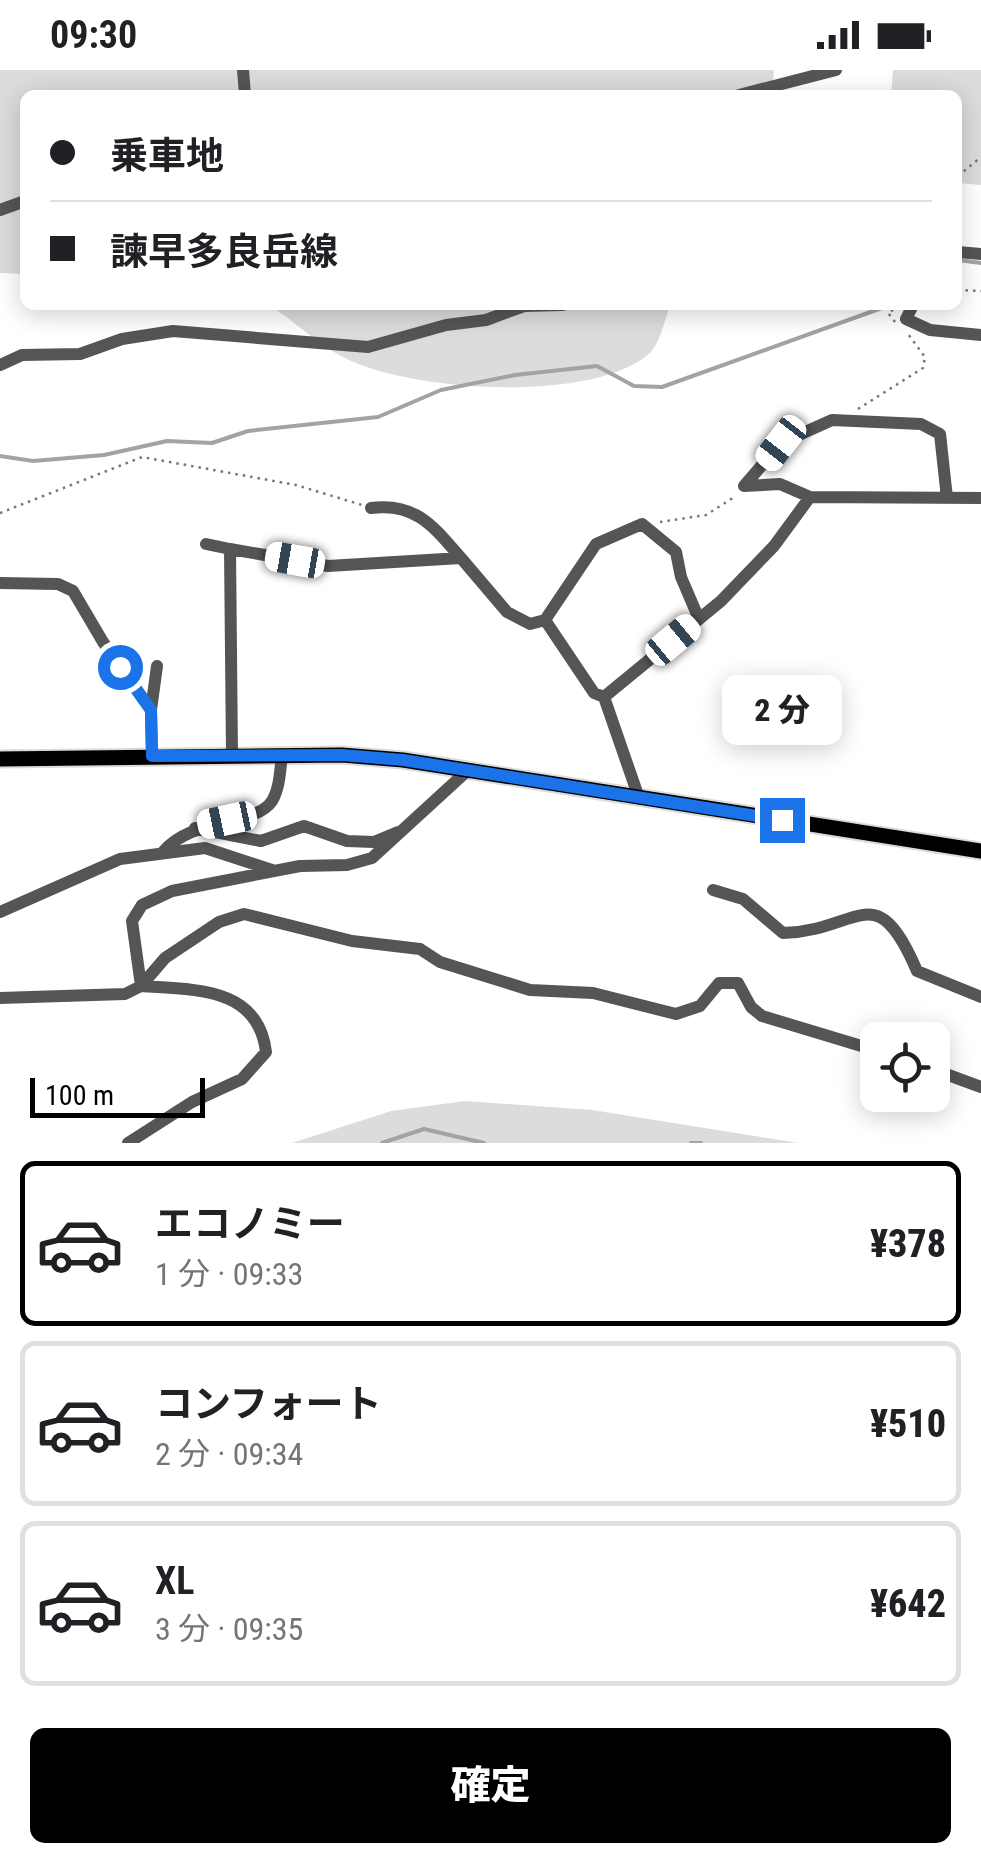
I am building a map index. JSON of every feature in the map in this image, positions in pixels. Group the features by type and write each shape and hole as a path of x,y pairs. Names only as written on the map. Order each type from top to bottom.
{"main road":[{"path":"0,760 342,755 467,770 981,851"}],"street":[{"path":"758,90 836,70"},
{"path":"0,365 22,355 80,354 122,339 173,331 368,347 513,310"},
{"path":"910,310 906,319 930,330 981,335"},
{"path":"744,489 781,443 832,420 921,424 940,434 947,498"},
{"path":"744,489 780,484 810,497 981,498"},
{"path":"604,697 699,619 774,546 810,497"},
{"path":"371,508 400,507 416,512 520,622 545,620"},
{"path":"545,620 596,544 642,524 676,552 681,577 699,619"},
{"path":"206,544 328,566 461,558"},
{"path":"230,549 232,756"},
{"path":"0,584 58,584 74,591 103,642 151,710"},
{"path":"545,620 594,693 604,697 638,798"},
{"path":"152,756 151,710 157,666"},
{"path":"162,853 172,840 196,828 269,806 277,790 282,755"},
{"path":"141,986 132,921 142,905 172,890 275,871 347,866 372,858 411,826 467,770"},
{"path":"196,828 261,841 314,826 330,837 374,842 411,826"},
{"path":"0,912 120,859 205,848 275,871"},
{"path":"713,890 743,899 783,933 816,932 864,912 874,913 900,931 917,971 981,997"},
{"path":"0,998 126,994 141,986 165,958 218,922 244,914 352,940 420,950 440,962 530,990 593,993 676,1014 700,1006 718,982 738,983 750,1007 762,1016 860,1046"},
{"path":"128,1143 192,1102 242,1079 266,1052 264,1033 245,1006 216,992 141,986"},
{"path":"950,1076 981,1087"}],"path":[{"path":"868,404 923,368 925,357 916,342 888,316 896,310"},
{"path":"0,513 142,457 296,485 371,508"},
{"path":"642,524 706,515 744,489"}],"shaded area":[{"path":"0,70 774,70 773,84 766,90 20,90 20,274 0,273"},
{"path":"893,70 981,70 981,185 962,183 962,90 891,90"},
{"path":"277,310 668,310 649,354 622,370 543,386 450,384 407,377 369,368 330,349"},
{"path":"465,1101 592,1110 798,1143 292,1143 391,1111"}],"waterway":[{"path":"962,261 981,263"},
{"path":"0,456 33,461 104,455 167,441 212,443 248,431 378,417 441,390 515,375 597,366 634,386 662,387 876,310"},
{"path":"382,1143 424,1129 484,1143"},
{"path":"691,1143 701,1143"}],"route":[{"path":"120,667 151,710 152,756 342,755 403,760 782,820"}]}
